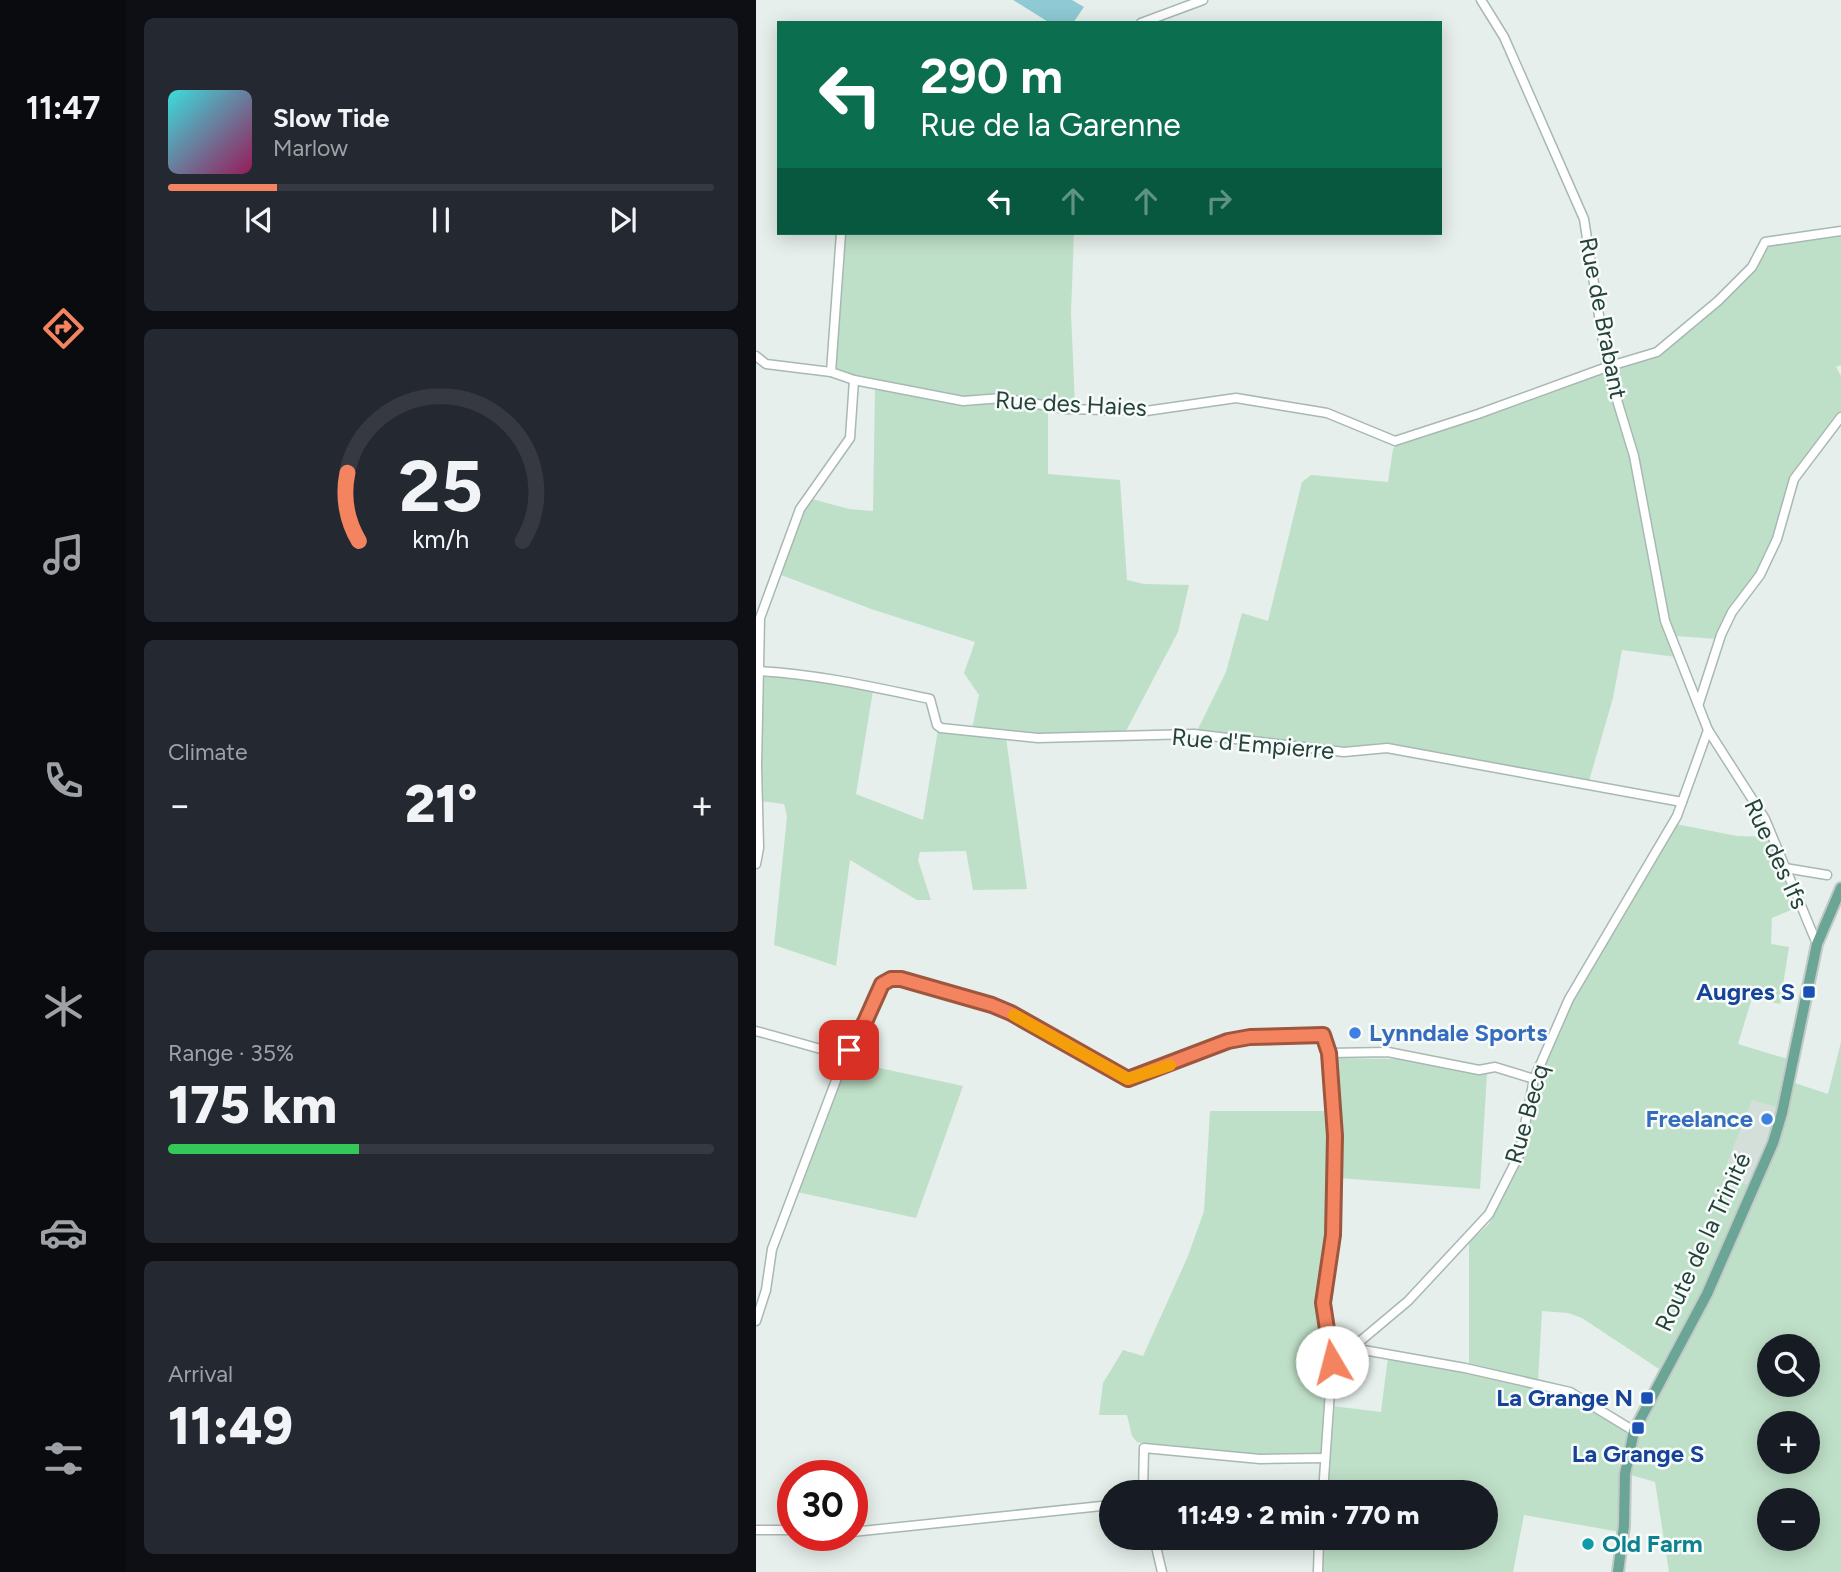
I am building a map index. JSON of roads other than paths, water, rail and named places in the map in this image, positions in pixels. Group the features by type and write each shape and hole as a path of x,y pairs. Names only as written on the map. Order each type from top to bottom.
{"main road":[{"name":"Route de la Trinité","path":"1618,1572 1624,1526 1625,1474 1634,1431 1707,1294 1773,1143 1782,1113 1817,944 1841,888"}],"street":[{"path":"1147,21 1203,0"},
{"name":"Rue de Brabant","path":"1481,0 1504,37 1584,219 1592,255 1607,367 1634,456 1665,621 1708,730"},
{"name":"Rue des Haies","path":"756,356 766,363 831,372 854,380 962,401 1002,398 1066,409 1146,411 1236,398 1327,413 1395,440 1657,352 1718,301 1752,268 1765,242 1841,231"},
{"path":"831,372 841,235"},
{"path":"756,864 759,848 760,618 800,509 850,438 854,380"},
{"path":"1699,703 1721,635 1732,612 1760,575 1777,538 1794,479 1841,417"},
{"name":"Rue d'Empierre","path":"758,671 851,682 930,699 937,725 941,728 1038,738 1194,734 1344,752 1387,748 1682,802"},
{"name":"Rue Becq","path":"1352,1348 1408,1301 1489,1214 1519,1155 1534,1079 1569,999 1670,828 1708,730"},
{"name":"Rue des Ifs","path":"1708,730 1765,819 1817,944"},
{"path":"1785,868 1826,875"},
{"path":"756,1321 766,1290 772,1249 846,1056 882,984 891,979 901,979 1011,1013 1128,1079 1228,1041 1250,1037 1323,1035 1329,1053 1335,1136 1333,1235 1323,1303 1332,1362 1323,1480"},
{"path":"756,1031 846,1056"},
{"path":"1329,1053 1388,1052 1479,1070 1495,1067 1534,1079"},
{"path":"1331,1347 1352,1348 1465,1368 1570,1392 1634,1431"},
{"path":"1143,1480 1144,1448 1260,1459 1325,1458"},
{"path":"868,1530 1099,1506"},
{"path":"756,1530 777,1530"},
{"path":"1157,1550 1162,1572"},
{"path":"1318,1572 1319,1550"}],"water":[{"path":"1013,0 1072,0 1084,7 1074,21 1047,21"}],"place":[{"name":"Augres S","path":"1809,992"},
{"name":"Lynndale Sports","path":"1355,1033"},
{"name":"Freelance","path":"1767,1119"},
{"name":"La Grange N","path":"1647,1398"},
{"name":"La Grange S","path":"1638,1428"},
{"name":"Old Farm","path":"1588,1544"}]}
